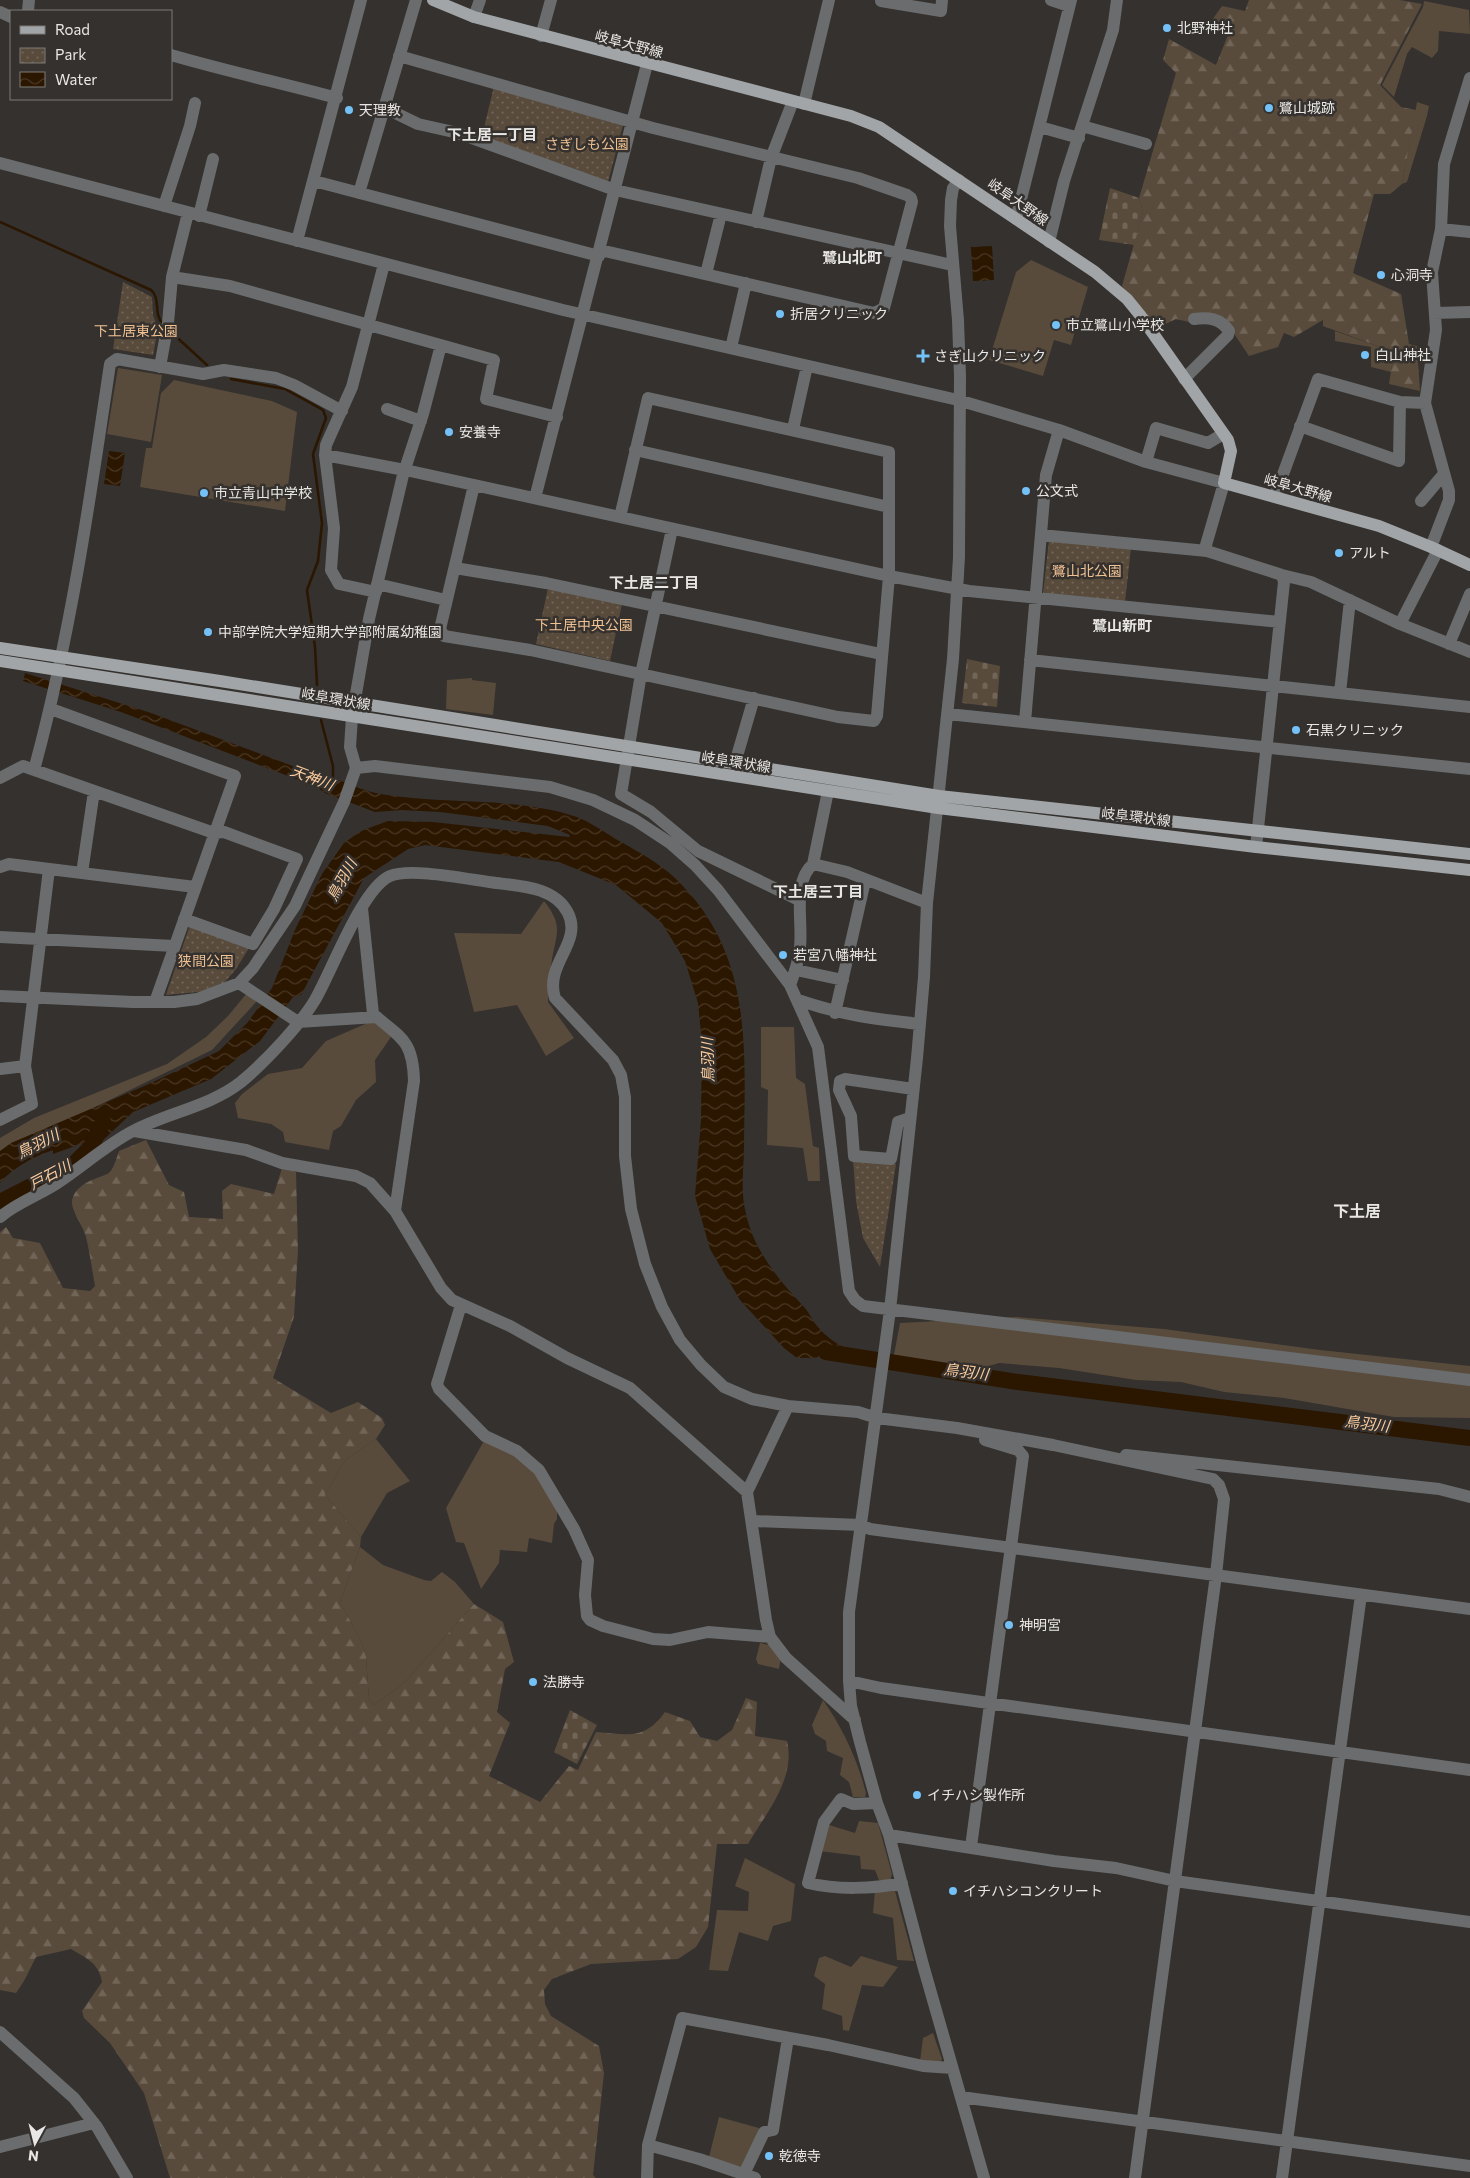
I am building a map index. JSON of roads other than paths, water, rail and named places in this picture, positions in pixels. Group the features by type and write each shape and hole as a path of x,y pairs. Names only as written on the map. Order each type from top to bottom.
{"main road":[{"name":"岐阜大野線","path":"433,0 474,17 541,36 865,120 900,140 1095,272 1127,299 1223,434 1231,451 1224,483 1379,526 1435,548 1470,565"},
{"name":"岐阜環状線","path":"0,648 59,667 352,717 626,758 828,791 1470,854"},
{"name":"岐阜環状線","path":"0,661 354,704 628,745 939,802 1256,847 1470,870"}],"street":[{"path":"298,241 361,0"},
{"path":"359,192 416,0"},
{"path":"474,17 480,0"},
{"path":"541,36 551,0"},
{"path":"756,222 771,158 799,102 829,0"},
{"path":"881,1 941,11 942,0"},
{"path":"1016,219 1070,3 1051,0"},
{"path":"1049,242 1064,181 1113,30 1117,0"},
{"path":"172,55 225,71 248,75 336,98"},
{"path":"314,181 599,253 706,274 874,313 884,308 912,202 912,198 907,195 858,178 771,158 710,140 632,122 399,56"},
{"path":"535,498 647,64"},
{"path":"1400,624 1435,548 1449,500 1449,491 1443,475 1425,402 1434,346 1435,313 1432,272 1441,229 1444,164 1470,78"},
{"path":"164,206 190,126 195,103"},
{"path":"383,107 418,124 458,134 616,190 952,265"},
{"path":"1040,127 1081,132 1146,144"},
{"path":"160,367 168,323 172,277 213,160"},
{"path":"0,163 583,314 958,400 1058,430 1146,462 1224,483 1206,546 1207,551"},
{"path":"958,180 953,188 950,200 952,265 958,320 960,376 958,400 957,588 948,714 927,904 914,1089 877,1414 849,1612 848,1681 855,1720 877,1803 889,1835 984,2178"},
{"path":"706,274 721,214"},
{"path":"1441,229 1470,232"},
{"path":"384,264 352,387 326,445 324,455 334,528 331,570 339,584 377,588 446,600"},
{"path":"172,277 230,286 494,360 486,399 556,417"},
{"path":"731,348 746,284"},
{"path":"1435,313 1470,312"},
{"path":"1184,379 1228,335 1224,323 1208,317 1194,319"},
{"path":"0,996 155,1002 197,999 243,984 295,906 344,802 356,768 350,747 352,717 377,588 410,448 421,420 441,345"},
{"path":"34,770 52,705 75,585 110,364 117,360 203,374 224,370 276,378 294,384 342,411"},
{"path":"792,429 807,366"},
{"path":"1275,496 1318,380 1400,402 1425,402"},
{"path":"474,485 440,629 444,636 530,650 838,717 874,721 876,716 888,576 889,452 652,397 646,401 620,517"},
{"path":"1300,426 1399,461 1400,402"},
{"path":"387,409 421,420"},
{"path":"1146,462 1156,428 1208,443 1223,434"},
{"path":"1025,722 1046,475 1058,430"},
{"path":"635,450 889,508"},
{"path":"324,455 535,498 888,576 957,588 1036,598 1280,622"},
{"path":"1421,501 1443,475"},
{"path":"672,529 628,745 621,794 651,812 698,851 799,900"},
{"path":"1041,535 1207,551 1282,575 1311,582 1400,624 1470,652"},
{"path":"454,568 546,583 881,654"},
{"path":"1256,847 1284,582 1282,575"},
{"path":"1449,644 1470,594"},
{"path":"1340,692 1350,600"},
{"path":"1030,660 1470,706"},
{"path":"735,764 754,698"},
{"path":"52,705 235,776 155,1002"},
{"path":"948,714 1470,769"},
{"path":"0,778 23,766 214,833 224,832 297,860 274,909 254,944 184,918"},
{"path":"356,768 375,766 550,787 593,800 635,820 670,843 695,865 718,890 790,985 818,1047 849,1291 855,1300 863,1306 889,1314 1470,1380"},
{"path":"82,873 94,791"},
{"path":"790,985 796,970 801,926 799,900 807,868 812,864 828,791"},
{"path":"0,868 9,864 195,887"},
{"path":"812,864 847,872 865,881 927,904"},
{"path":"0,1120 32,1104 25,1066 49,869"},
{"path":"0,1218 12,1207 41,1194 82,1168 134,1131 219,1097 242,1080 298,1022 314,1001 362,908 378,883 392,875 413,872 528,887 547,893 560,902 568,914 570,937 553,973 551,986 554,998 613,1060 621,1075 625,1097 625,1156 631,1209 645,1264 662,1307 680,1340 701,1365 724,1387 752,1399 788,1406 877,1414 957,1428 1213,1479 1220,1484 1224,1499 1216,1575 1141,2122 1135,2178"},
{"path":"835,1013 865,881"},
{"path":"362,908 373,1014 396,1030 404,1040 413,1059 414,1081 395,1211"},
{"path":"0,937 174,946"},
{"path":"796,970 842,980"},
{"path":"243,984 298,1022 378,1018"},
{"path":"798,1000 835,1013 920,1024"},
{"path":"0,1069 25,1066"},
{"path":"910,1118 898,1122 892,1159 854,1156 851,1116 839,1090 840,1081 845,1079 914,1089"},
{"path":"134,1131 246,1150 282,1163 356,1176 370,1183 395,1211 441,1288 452,1300 510,1326 563,1356 630,1388 747,1492"},
{"path":"461,1304 437,1384 439,1389 485,1436 517,1451 539,1470 574,1529 588,1560 585,1595 587,1616 590,1620 653,1639 670,1640 708,1632 770,1637"},
{"path":"788,1406 747,1492 748,1508 753,1521 766,1620 770,1637 786,1658 855,1720"},
{"path":"957,1428 974,1436 1018,1450 1023,1456 971,1847"},
{"path":"1069,1449 1439,1489 1470,1497"},
{"path":"753,1521 861,1525 870,1529 1010,1549 1361,1594 1470,1610"},
{"path":"1282,2178 1338,1750 1361,1594"},
{"path":"848,1681 991,1703 1338,1750 1470,1770"},
{"path":"877,1803 854,1804 841,1799 824,1822 808,1883 827,1887 884,1887 902,1883"},
{"path":"889,1835 1054,1861 1116,1868 1175,1881 1470,1922"},
{"path":"647,2178 648,2145 682,2018 923,2066 952,2068"},
{"path":"0,2032 74,2098 94,2123 127,2178"},
{"path":"648,2145 749,2176 764,2132 773,2130 788,2038"},
{"path":"961,2097 1470,2166"},
{"path":"0,2147 94,2123"}],"water":[{"path":"992,246 994,280 973,281 971,247"},
{"path":"109,451 125,453 120,486 104,484"},
{"name":"天神川","path":"25,673 151,713 298,768 320,775 328,775 374,793 429,799 504,803 553,810 577,817 642,854 669,873 700,907 719,937 731,969 739,1002 745,1072 743,1197 750,1228 761,1253 822,1332 839,1345 867,1357 797,1358 784,1348 740,1300 710,1249 695,1196 701,1120 702,1042 698,1003 685,961 662,923 616,885 559,862 425,845 408,849 364,878 301,995 293,997 260,1041 211,1079 133,1112 101,1142 89,1141 53,1154 53,1150 31,1159 0,1183 0,1151 11,1143 149,1084 219,1051 248,1022 272,988 295,930 322,874 344,843 361,831 388,821 433,822 569,837 570,835 548,826 440,812 402,810 375,812 325,793 317,787 121,712 23,681"}],"waterway":[{"path":"0,222 151,290 156,297 158,316 163,324"},
{"path":"170,331 207,365"},
{"path":"231,379 285,389 323,410 326,418 313,454 322,523 318,561 307,590 315,647 317,685"},
{"name":"天神川","path":"321,720 333,766 333,779"},
{"name":"戸石川","path":"0,1202 74,1164 91,1147 103,1122"},
{"name":"鳥羽川","path":"826,1352 1018,1382 1470,1438"}],"place":[{"name":"北野神社","path":"1167,28"},
{"name":"鷺山城跡","path":"1269,108"},
{"name":"天理教","path":"349,110"},
{"name":"心洞寺","path":"1381,275"},
{"name":"折居クリニック","path":"780,314"},
{"name":"市立鷺山小学校","path":"1056,325"},
{"name":"白山神社","path":"1365,355"},
{"name":"さぎ山クリニック","path":"923,356"},
{"name":"安養寺","path":"449,432"},
{"name":"公文式","path":"1026,491"},
{"name":"市立青山中学校","path":"204,493"},
{"name":"アルト","path":"1339,553"},
{"name":"中部学院大学短期大学部附属幼稚園","path":"208,632"},
{"name":"石黒クリニック","path":"1296,730"},
{"name":"若宮八幡神社","path":"783,955"},
{"name":"神明宮","path":"1009,1625"},
{"name":"法勝寺","path":"533,1682"},
{"name":"イチハシ製作所","path":"917,1795"},
{"name":"イチハシコンクリート","path":"953,1891"},
{"name":"乾徳寺","path":"769,2156"}],"district":[{"name":"下土居一丁目","path":"492,135"},
{"name":"鷺山北町","path":"852,258"},
{"name":"下土居二丁目","path":"654,583"},
{"name":"鷺山新町","path":"1122,626"},
{"name":"下土居三丁目","path":"818,892"},
{"name":"下土居","path":"1357,1211"}],"park label":[{"name":"さぎしも公園","path":"587,144"},
{"name":"下土居東公園","path":"136,331"},
{"name":"鷺山北公園","path":"1087,571"},
{"name":"下土居中央公園","path":"584,625"},
{"name":"狭間公園","path":"206,961"}]}
